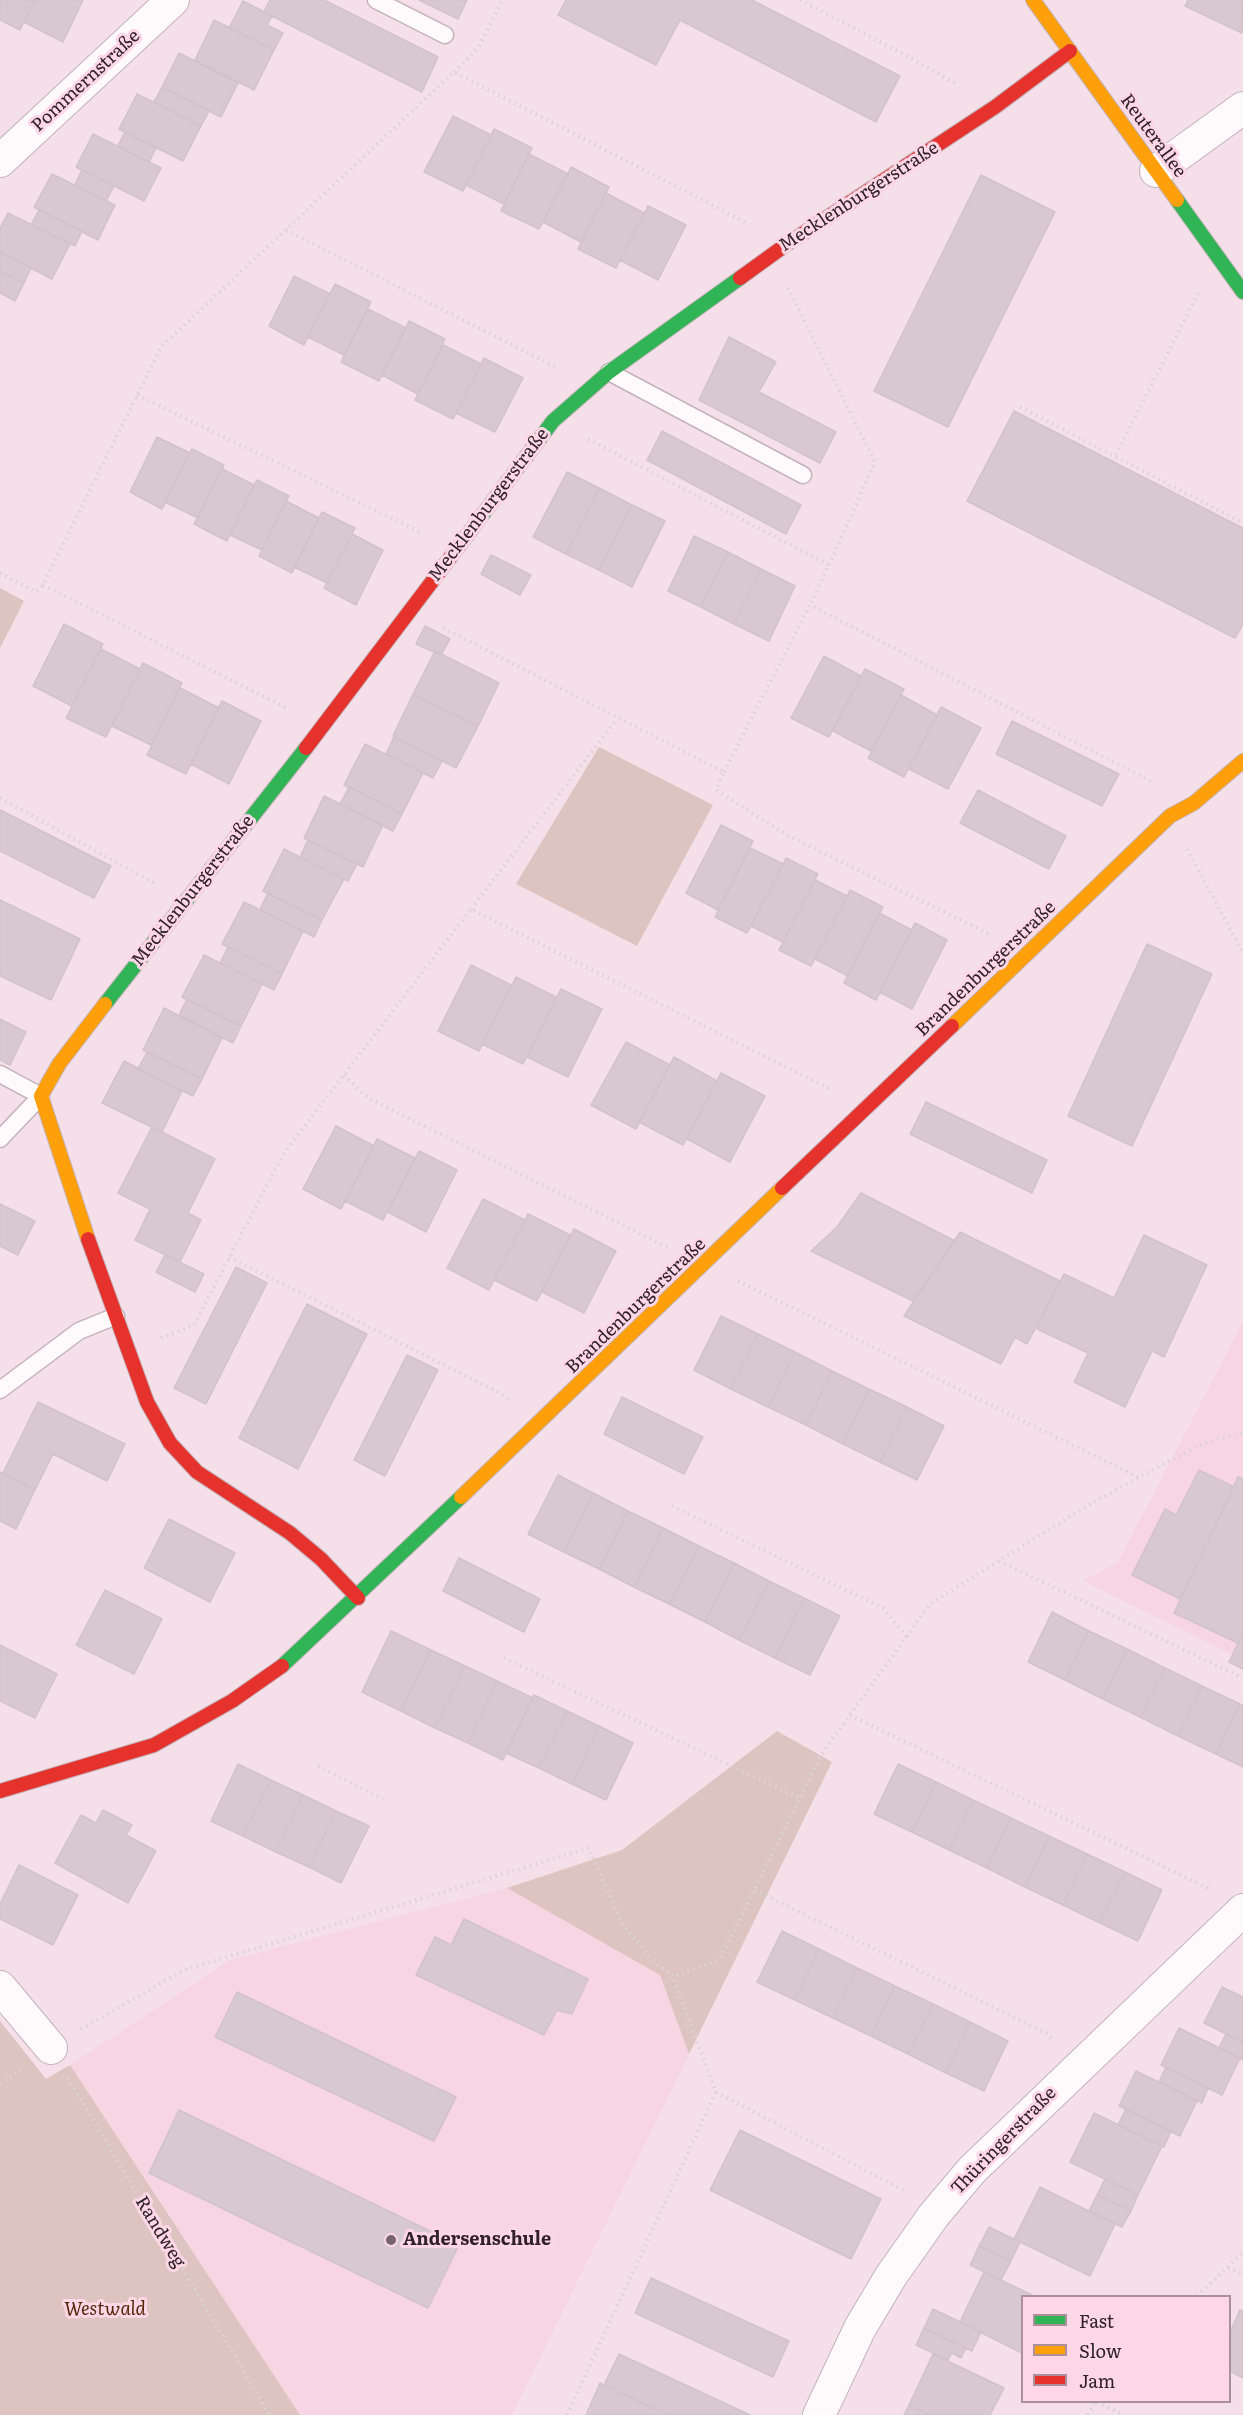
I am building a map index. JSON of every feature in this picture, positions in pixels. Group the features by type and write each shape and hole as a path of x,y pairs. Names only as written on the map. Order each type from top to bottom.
{"street":[{"name":"Pommernstraße","path":"0,161 173,0"},
{"name":"Reuterallee","path":"1033,0 1243,292"},
{"name":"Mecklenburgerstraße","path":"41,1096 59,1064 323,726 553,421 609,372 771,255 995,107 1070,51"},
{"path":"1156,171 1243,108"},
{"name":"Brandenburgerstraße","path":"0,1791 154,1745 232,1701 291,1660 1170,816 1194,803 1243,761"},
{"path":"41,1096 64,1170 127,1351 147,1402 170,1443 197,1472 290,1533 321,1559 358,1598"},
{"name":"Thüringerstraße","path":"819,2415 860,2328 891,2276 934,2215 972,2170 1240,1912"},
{"path":"0,1987 51,2048"}],"lane":[{"path":"376,0 445,35"},
{"path":"609,372 803,475"},
{"path":"0,1074 41,1096"},
{"name":"Mecklenburgerstraße","path":"0,1139 41,1096"},
{"path":"0,1390 79,1331 116,1316"}],"path":[{"path":"0,573 36,592 43,585 161,347 478,48 503,0"},
{"path":"800,0 909,57 995,107"},
{"path":"454,72 787,244"},
{"path":"286,230 591,386"},
{"path":"771,255 875,462 810,605 716,790 784,834 1028,953"},
{"path":"1116,455 1193,302 1219,259"},
{"path":"137,395 455,549"},
{"path":"1020,407 1243,523"},
{"path":"553,421 829,565"},
{"path":"43,585 323,726"},
{"path":"810,605 1194,803"},
{"path":"410,611 724,772"},
{"path":"127,1351 194,1325 284,1153 617,719"},
{"path":"0,798 186,900"},
{"path":"1170,816 1243,953"},
{"path":"471,909 867,1108"},
{"path":"229,1257 500,1393 539,1424"},
{"path":"673,1977 720,1959 821,1755 930,1604 1082,1509 1139,1477 1204,1443 1243,1433"},
{"path":"672,1506 883,1608 907,1637"},
{"path":"999,1561 1243,1678"},
{"path":"504,1658 799,1798"},
{"path":"850,1715 1214,1891 1240,1912"},
{"path":"318,1766 383,1799"},
{"path":"51,2048 184,1970 589,1848 622,1923 648,1956 673,1977 716,2092 901,2187 934,2215"},
{"path":"755,1890 1046,2033 1077,2067"},
{"name":"Randweg","path":"51,2048 270,2415"},
{"path":"567,2415 716,2092"},
{"path":"1198,2295 1243,2252"},
{"path":"1227,2268 1243,2274"},
{"path":"1098,2403 1124,2415"}],"shaded area":[{"path":"1243,1322 1243,1660 1083,1581 1118,1562"},
{"name":"Andersenschule","path":"507,1888 660,1975 689,2054 512,2415 300,2415 70,2065 230,1960"}],"green space":[{"path":"0,588 24,601 0,648"},
{"path":"599,747 713,805 637,946 516,884"},
{"path":"777,1731 832,1762 689,2054 660,1975 507,1888 622,1850"},
{"name":"Westwald","path":"0,2021 46,2079 70,2065 300,2415 0,2415"}],"building":[{"path":"0,0 35,0 20,30 0,20"},
{"path":"35,0 83,0 63,42 24,22"},
{"path":"270,0 324,0 438,57 422,92 264,12"},
{"path":"419,0 467,0 458,19"},
{"path":"566,0 752,0 900,76 876,122 680,20 656,65 558,15"},
{"path":"1188,0 1243,0 1242,33 1185,6"},
{"path":"243,1 272,16 267,25 283,33 274,50 229,28"},
{"path":"214,20 274,50 254,90 195,60"},
{"path":"179,53 238,83 221,117 162,87"},
{"path":"162,87 209,111 201,126 154,102"},
{"path":"137,94 201,126 183,161 119,129"},
{"path":"453,116 491,135 463,191 424,172"},
{"path":"494,129 532,148 504,204 466,185"},
{"path":"125,132 156,148 149,162 118,146"},
{"path":"93,134 161,168 144,201 76,167"},
{"path":"529,154 568,174 539,229 501,211"},
{"path":"571,167 609,187 581,242 543,222"},
{"path":"82,170 114,186 106,201 75,185"},
{"path":"52,174 115,205 98,240 34,207"},
{"path":"981,175 1055,212 948,427 874,391"},
{"path":"606,193 644,213 616,268 578,249"},
{"path":"648,206 686,225 658,280 620,260"},
{"path":"39,210 82,231 75,246 31,225"},
{"path":"8,213 70,244 52,279 0,252 0,228"},
{"path":"0,252 31,268 24,283 0,271"},
{"path":"0,271 24,283 15,301 0,293"},
{"path":"294,276 330,294 304,345 269,326"},
{"path":"335,284 371,302 344,355 308,337"},
{"path":"368,309 406,328 379,381 341,362"},
{"path":"409,321 445,339 418,394 382,375"},
{"path":"729,337 776,362 759,392 836,432 820,463 699,400"},
{"path":"443,345 481,364 453,419 415,400"},
{"path":"484,358 523,378 495,432 456,413"},
{"path":"1014,411 1243,528 1243,624 1235,638 967,501"},
{"path":"662,431 801,505 786,534 647,460"},
{"path":"157,437 190,453 162,509 130,492"},
{"path":"192,449 224,465 198,518 165,502"},
{"path":"222,469 254,485 227,541 194,524"},
{"path":"567,472 599,488 566,554 533,537"},
{"path":"257,480 289,496 262,550 230,535"},
{"path":"599,488 632,505 599,570 566,554"},
{"path":"286,501 319,518 292,573 259,556"},
{"path":"632,505 665,521 632,587 599,570"},
{"path":"322,512 355,528 327,583 294,567"},
{"path":"352,534 383,550 356,605 324,588"},
{"path":"694,536 728,552 701,607 668,591"},
{"path":"728,552 761,569 734,624 701,607"},
{"path":"491,555 531,575 520,595 481,574"},
{"path":"761,569 795,586 769,641 734,624"},
{"path":"64,624 103,644 72,706 33,686"},
{"path":"425,626 450,639 441,655 416,644"},
{"path":"101,649 140,669 106,737 66,718"},
{"path":"435,651 499,683 478,726 413,694"},
{"path":"824,656 861,676 829,737 791,718"},
{"path":"143,663 182,683 151,745 112,726"},
{"path":"865,669 904,689 871,751 833,731"},
{"path":"180,688 219,708 186,774 147,755"},
{"path":"413,694 478,726 456,768 393,736"},
{"path":"901,695 937,715 904,777 868,758"},
{"path":"222,701 261,721 229,784 191,764"},
{"path":"941,707 981,728 948,789 909,769"},
{"path":"1012,721 1119,774 1102,806 996,754"},
{"path":"394,737 442,761 433,778 386,754"},
{"path":"365,744 423,773 402,814 344,785"},
{"path":"349,787 402,814 393,831 340,804"},
{"path":"978,790 1066,836 1049,869 960,823"},
{"path":"324,796 383,825 363,867 304,838"},
{"path":"0,810 111,866 94,898 0,851"},
{"path":"721,825 753,841 718,910 686,893"},
{"path":"308,840 357,864 348,881 300,857"},
{"path":"750,848 783,864 747,933 715,917"},
{"path":"284,849 344,879 322,920 263,891"},
{"path":"786,858 818,874 783,942 751,926"},
{"path":"815,880 847,896 811,966 779,950"},
{"path":"850,890 883,907 848,976 815,959"},
{"path":"268,893 322,920 314,937 260,909"},
{"path":"0,900 80,939 51,1000 0,976"},
{"path":"244,902 303,931 282,974 222,944"},
{"path":"879,913 912,930 876,1000 844,983"},
{"path":"915,923 947,940 912,1009 880,992"},
{"path":"1147,944 1212,974 1132,1146 1068,1116"},
{"path":"228,947 282,974 274,990 220,963"},
{"path":"204,955 262,984 241,1026 182,997"},
{"path":"471,965 511,985 479,1051 438,1031"},
{"path":"516,977 556,997 523,1064 482,1044"},
{"path":"561,989 602,1009 568,1077 527,1057"},
{"path":"187,999 241,1026 233,1043 179,1015"},
{"path":"164,1008 222,1038 202,1079 143,1050"},
{"path":"0,1019 26,1032 10,1065 0,1060"},
{"path":"626,1042 670,1065 636,1129 591,1105"},
{"path":"147,1052 202,1079 193,1096 138,1069"},
{"path":"674,1057 717,1081 683,1145 639,1122"},
{"path":"124,1061 182,1091 162,1132 102,1103"},
{"path":"721,1073 765,1096 730,1162 687,1139"},
{"path":"926,1102 1047,1160 1032,1193 910,1134"},
{"path":"336,1126 374,1146 341,1209 303,1189"},
{"path":"152,1127 215,1159 188,1213 201,1220 180,1262 135,1240 150,1209 118,1193"},
{"path":"377,1139 415,1158 383,1220 345,1201"},
{"path":"419,1151 457,1170 426,1232 388,1212"},
{"path":"861,1193 955,1241 913,1301 811,1251 837,1227"},
{"path":"483,1199 525,1220 489,1290 447,1268"},
{"path":"0,1204 35,1221 18,1255 0,1246"},
{"path":"528,1214 570,1235 537,1301 494,1280"},
{"path":"574,1229 616,1251 584,1313 542,1292"},
{"path":"960,1232 1060,1281 1027,1344 1015,1337 1001,1364 904,1316"},
{"path":"1144,1235 1207,1265 1164,1357 1152,1351 1125,1407 1074,1382 1088,1353 1037,1329 1064,1274 1114,1298"},
{"path":"165,1255 204,1274 195,1292 156,1272"},
{"path":"236,1267 267,1283 206,1404 174,1388"},
{"path":"307,1304 367,1334 298,1469 239,1438"},
{"path":"721,1316 758,1334 731,1389 694,1370"},
{"path":"758,1334 795,1352 768,1407 731,1389"},
{"path":"795,1352 832,1371 806,1425 768,1407"},
{"path":"407,1355 438,1370 385,1476 354,1460"},
{"path":"832,1371 869,1389 843,1444 806,1425"},
{"path":"869,1389 907,1407 880,1462 843,1444"},
{"path":"622,1397 703,1437 684,1474 604,1434"},
{"path":"38,1402 125,1444 107,1481 53,1454 35,1490 3,1473"},
{"path":"907,1407 944,1426 917,1480 880,1462"},
{"path":"1199,1470 1234,1487 1180,1599 1132,1575 1165,1509 1176,1515"},
{"path":"0,1472 35,1490 16,1529 0,1521"},
{"path":"558,1475 593,1493 564,1552 528,1534"},
{"path":"1238,1477 1243,1479 1243,1633 1238,1643 1174,1613"},
{"path":"593,1493 628,1511 599,1569 564,1552"},
{"path":"628,1511 663,1528 634,1587 599,1569"},
{"path":"169,1519 235,1553 210,1602 144,1568"},
{"path":"663,1528 699,1546 669,1604 634,1587"},
{"path":"699,1546 734,1563 705,1622 669,1604"},
{"path":"459,1558 540,1599 524,1632 443,1591"},
{"path":"734,1563 769,1581 739,1640 705,1622"},
{"path":"769,1581 804,1598 775,1658 739,1640"},
{"path":"105,1590 162,1619 134,1674 76,1645"},
{"path":"804,1598 840,1616 810,1675 775,1658"},
{"path":"1052,1612 1089,1631 1065,1680 1028,1662"},
{"path":"391,1631 431,1650 401,1711 362,1692"},
{"path":"1089,1631 1127,1649 1103,1699 1065,1680"},
{"path":"1243,1633 1243,1669 1229,1662"},
{"path":"0,1645 57,1674 35,1718 0,1701"},
{"path":"1127,1649 1165,1668 1140,1717 1103,1699"},
{"path":"431,1650 465,1666 435,1728 401,1711"},
{"path":"465,1666 497,1681 468,1743 435,1728"},
{"path":"1165,1668 1202,1686 1178,1736 1140,1717"},
{"path":"497,1681 533,1698 503,1760 468,1743"},
{"path":"1202,1686 1240,1704 1216,1754 1178,1736"},
{"path":"534,1695 567,1711 539,1768 506,1753"},
{"path":"1240,1704 1243,1706 1243,1767 1216,1754"},
{"path":"567,1711 599,1726 572,1784 539,1768"},
{"path":"599,1726 633,1743 606,1800 572,1784"},
{"path":"238,1764 271,1780 243,1836 211,1821"},
{"path":"898,1764 936,1782 912,1832 874,1814"},
{"path":"271,1780 303,1795 276,1852 243,1836"},
{"path":"936,1782 973,1800 949,1850 912,1832"},
{"path":"303,1795 336,1811 309,1867 276,1852"},
{"path":"973,1800 1011,1818 987,1868 949,1850"},
{"path":"103,1810 132,1825 126,1835 156,1851 128,1903 55,1863 81,1815 96,1823"},
{"path":"336,1811 369,1826 341,1883 309,1867"},
{"path":"1011,1818 1049,1836 1025,1887 987,1868"},
{"path":"1049,1836 1087,1854 1063,1905 1025,1887"},
{"path":"1087,1854 1125,1872 1100,1923 1063,1905"},
{"path":"19,1865 78,1895 53,1945 0,1919 0,1904"},
{"path":"1125,1872 1162,1890 1138,1941 1100,1923"},
{"path":"464,1919 588,1979 572,2014 557,2010 544,2035 416,1975 435,1937 451,1945"},
{"path":"782,1931 819,1949 795,2000 757,1982"},
{"path":"819,1949 857,1968 833,2018 795,2000"},
{"path":"857,1968 895,1986 871,2036 833,2018"},
{"path":"895,1986 933,2004 908,2054 871,2036"},
{"path":"1222,1987 1243,1997 1243,2042 1204,2023"},
{"path":"237,1992 456,2097 434,2141 215,2037"},
{"path":"933,2004 970,2022 946,2073 908,2054"},
{"path":"970,2022 1008,2041 984,2091 946,2073"},
{"path":"1179,2028 1240,2058 1222,2095 1161,2065"},
{"path":"1226,2034 1243,2042 1243,2060 1219,2048"},
{"path":"1166,2067 1208,2088 1202,2103 1159,2082"},
{"path":"1136,2071 1197,2101 1180,2136 1119,2106"},
{"path":"1126,2109 1171,2131 1164,2147 1118,2125"},
{"path":"179,2110 459,2245 428,2308 149,2173"},
{"path":"1094,2113 1162,2146 1138,2195 1070,2162"},
{"path":"740,2130 881,2199 851,2259 710,2190"},
{"path":"1105,2179 1138,2195 1131,2211 1097,2195"},
{"path":"1040,2187 1115,2224 1090,2276 1014,2239"},
{"path":"1097,2195 1131,2211 1122,2227 1089,2211"},
{"path":"989,2227 1020,2242 1011,2261 979,2246"},
{"path":"979,2246 1011,2261 1001,2280 970,2265"},
{"path":"984,2272 1032,2295 1021,2295 1021,2352 960,2322"},
{"path":"651,2278 789,2341 773,2377 635,2313"},
{"path":"933,2309 981,2332 972,2351 924,2328"},
{"path":"1240,2310 1243,2311 1243,2378 1231,2372 1231,2330"},
{"path":"924,2328 966,2348 961,2358 952,2353 948,2360 916,2345"},
{"path":"619,2354 750,2415 668,2415 604,2385"},
{"path":"933,2354 1004,2388 990,2415 929,2415 909,2405"},
{"path":"600,2383 604,2385 668,2415 586,2415"},
{"path":"909,2405 929,2415 904,2415"}],"traffic: fast":[{"path":"1177,200 1243,292"},
{"path":"462,542 553,421 609,372 740,278"},
{"path":"105,1004 306,748"},
{"path":"282,1666 461,1497"}],"traffic: slow":[{"path":"1033,0 1177,200"},
{"path":"952,1026 1170,816 1194,803 1243,761"},
{"path":"88,1239 41,1096 59,1064 105,1004"},
{"path":"461,1497 782,1188"}],"traffic: jam":[{"path":"740,278 787,244 995,107 1070,51"},
{"path":"306,748 462,542"},
{"path":"782,1188 952,1026"},
{"path":"88,1239 147,1402 170,1443 197,1472 290,1533 321,1559 358,1598"},
{"path":"0,1791 154,1745 232,1701 282,1666"}],"place":[{"name":"Andersenschule","path":"391,2240"}]}
